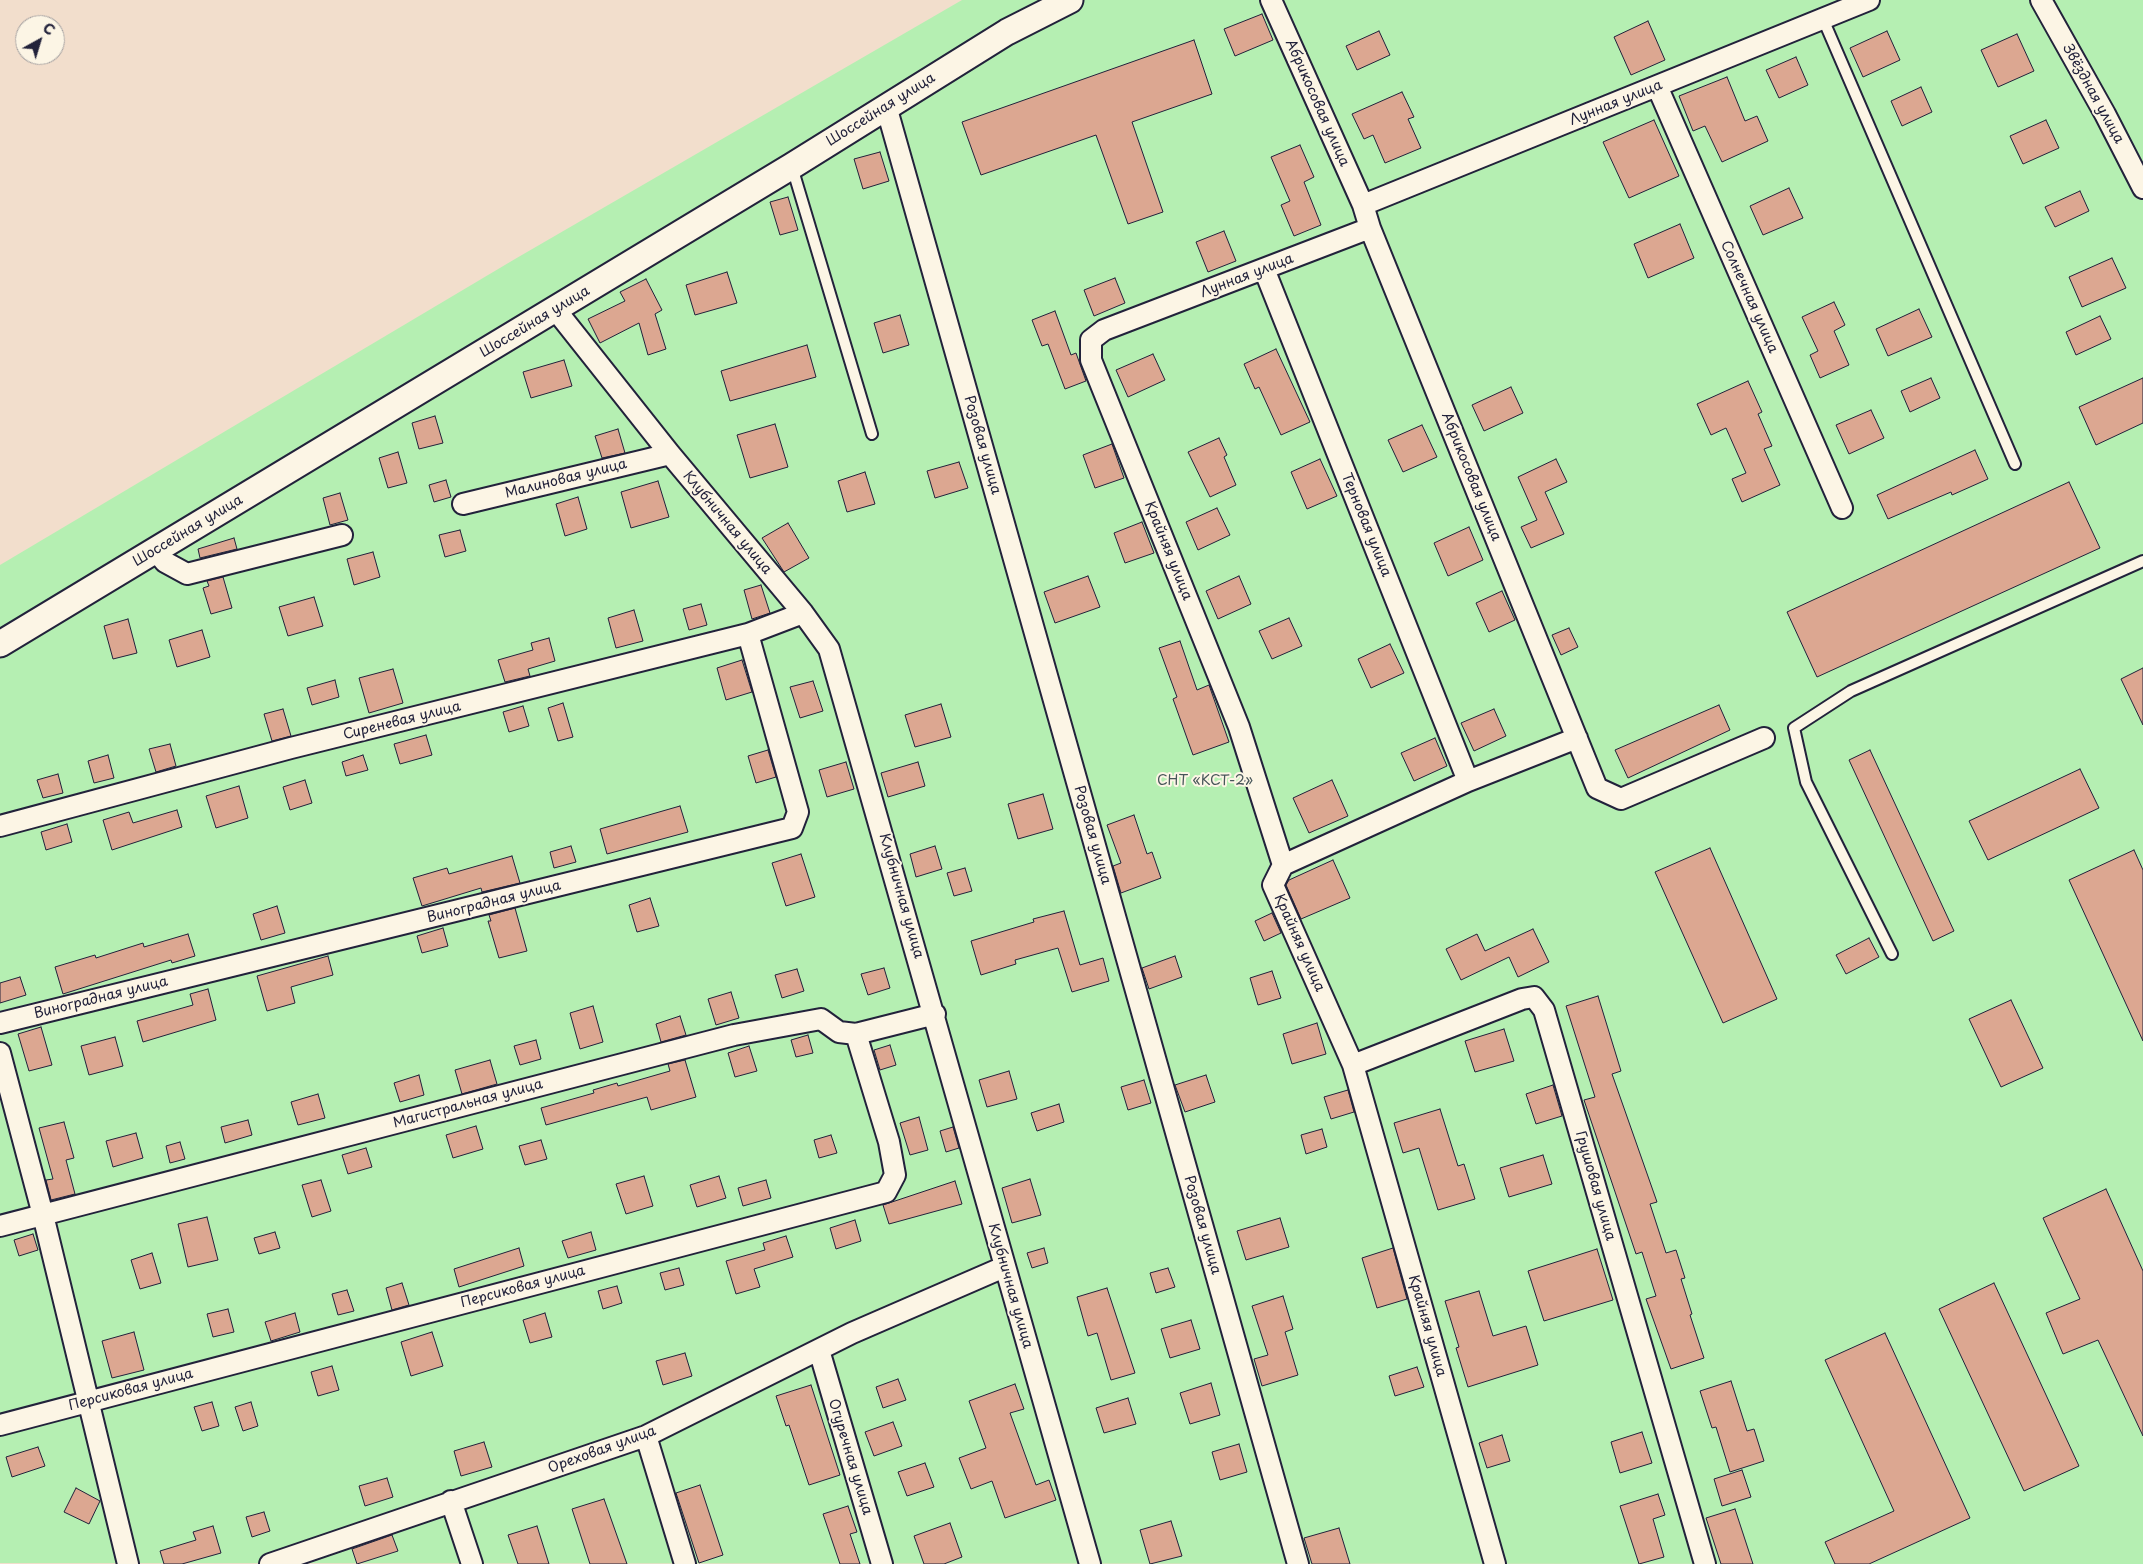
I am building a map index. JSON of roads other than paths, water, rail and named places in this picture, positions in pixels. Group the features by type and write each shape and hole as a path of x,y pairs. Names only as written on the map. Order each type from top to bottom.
{"street":[{"name":"Шоссейная улица","path":"0,644 792,166 1007,32 1070,0"},
{"name":"Абрикосовая улица","path":"1271,0 1363,205 1370,228 1598,788 1621,799 1764,738"},
{"name":"Лунная улица","path":"1363,205 1869,0"},
{"name":"Звёздная улица","path":"2041,0 2105,114 2143,188"},
{"name":"Солнечная улица","path":"1657,86 1842,508"},
{"name":"Розовая улица","path":"886,106 1298,1564"},
{"name":"Лунная улица","path":"1179,302 1370,228"},
{"name":"Терновая улица","path":"1264,269 1468,781"},
{"name":"Крайняя улица","path":"1179,302 1104,330 1090,340 1091,360 1239,728 1283,865 1273,885 1353,1065 1495,1564"},
{"name":"Клубничная улица","path":"555,309 670,454 803,613 829,648 935,1014 1004,1267 1090,1564"},
{"name":"Малиновая улица","path":"463,504 670,454"},
{"path":"156,551 165,562 187,574 342,535"},
{"name":"Сиреневая улица","path":"0,826 291,748 748,634 803,613"},
{"name":"Виноградная улица","path":"0,1023 792,828 798,812 748,634"},
{"path":"1283,865 1468,781 1577,738"},
{"name":"Грушовая улица","path":"1353,1065 1522,999 1534,997 1544,1010 1705,1564"},
{"name":"Магистральная улица","path":"0,1226 734,1035 821,1019 839,1032 856,1034 935,1014"},
{"name":"Персиковая улица","path":"0,1425 88,1400 886,1192 895,1175 889,1142 856,1034"},
{"path":"0,1053 43,1214 128,1564"},
{"name":"Ореховая улица","path":"270,1564 646,1436 852,1333 1004,1267"},
{"name":"Огуречная улица","path":"819,1350 882,1564"},
{"path":"646,1436 685,1564"},
{"path":"451,1501 472,1564"}],"lane":[{"path":"1823,19 2015,464"},
{"path":"792,166 872,434"},
{"path":"1892,954 1806,782 1794,728 1851,691 2143,561"}],"park label":[{"name":"СНТ «КСТ-2»","path":"1205,781"}]}
